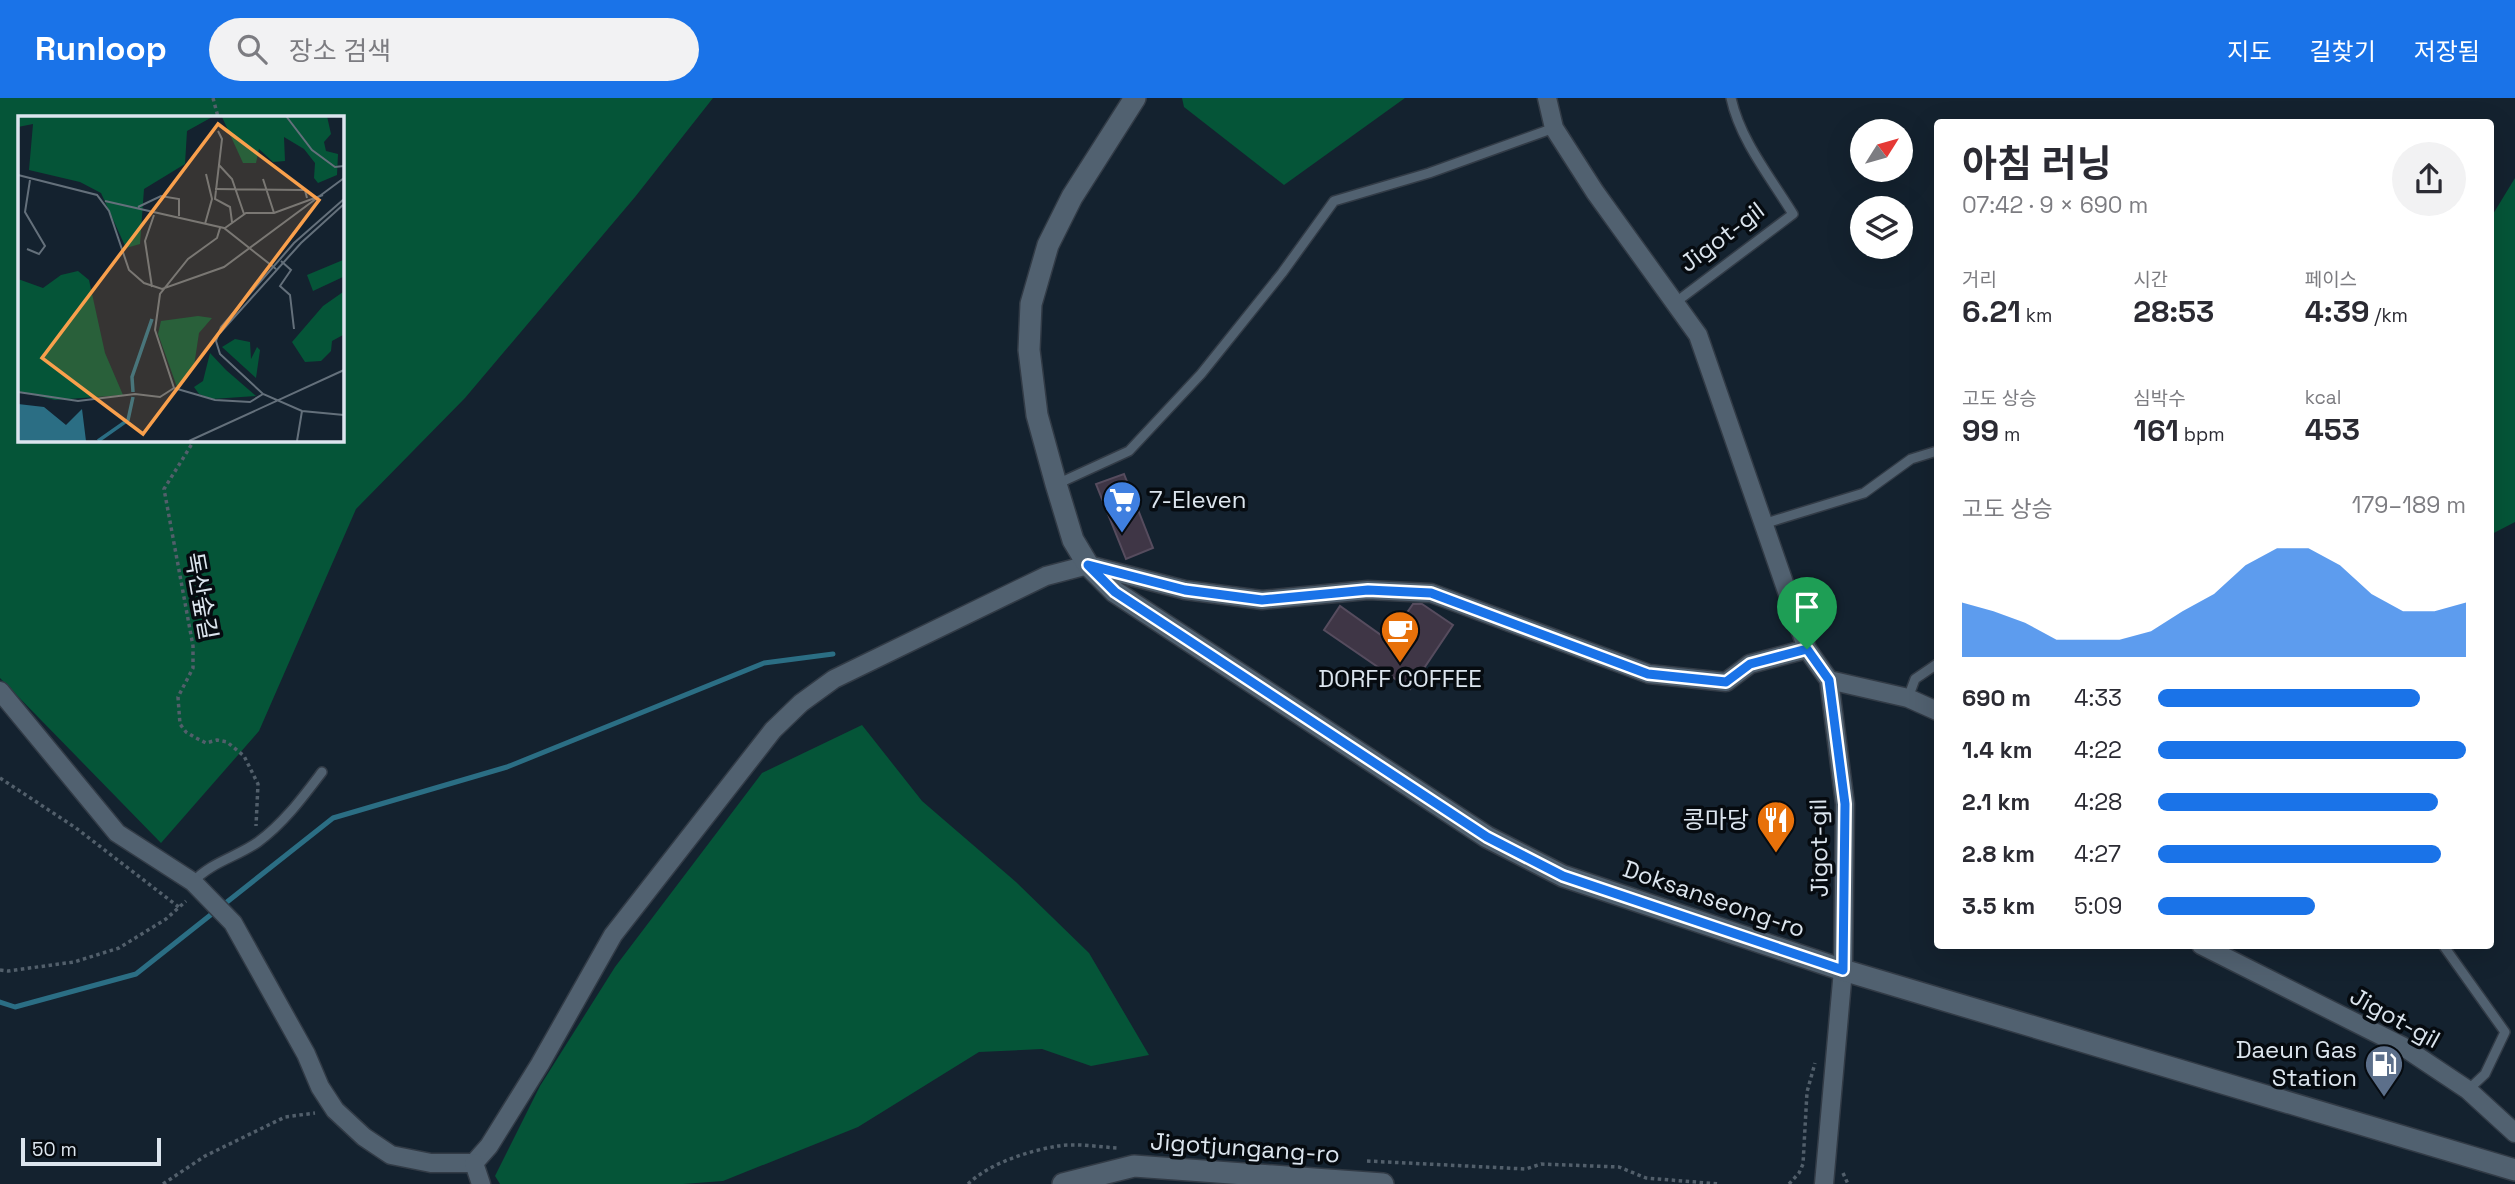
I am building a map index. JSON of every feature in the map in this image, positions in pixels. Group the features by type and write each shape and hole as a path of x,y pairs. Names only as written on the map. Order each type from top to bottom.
{"street":[{"name":"Doksanseong-ro","path":"1135,98 1072,197 1048,245 1031,304 1029,350 1037,415 1073,540 1088,565 1115,592 1487,837 1563,876 1843,970 2515,1170"},
{"name":"Jigot-gil","path":"1547,98 1554,128 1595,192 1698,335 1807,649 1829,680 1845,804 1843,970 1824,1184"},
{"path":"0,691 117,834 193,882 233,923 306,1054 320,1087 335,1110 364,1137 391,1155 430,1163 474,1163 489,1146 540,1064 613,935 773,730 791,712 834,679 1046,576 1088,565 1185,590 1262,600 1368,590 1431,593 1648,674 1726,682 1750,664 1807,649"},
{"path":"1829,680 1908,698 1934,710"},
{"name":"Jigot-gil","path":"2209,949 2402,1046 2468,1090 2515,1133"},
{"path":"474,1163 481,1184"},
{"name":"Jigotjungang-ro","path":"1063,1184 1134,1166 1383,1184"}],"lane":[{"name":"Jigot-gil","path":"1676,302 1793,214 1752,148 1734,112 1731,98"},
{"path":"1056,484 1129,451 1202,374 1282,273 1334,201 1429,173 1554,128"},
{"path":"1763,524 1864,493 1911,459 1934,452"},
{"path":"1908,698 1916,679 1934,666"},
{"path":"193,882 203,870 257,842 291,812 322,772"},
{"path":"2446,949 2505,1032 2485,1074 2468,1090"}],"path":[{"path":"213,98 218,116"},
{"name":"독산숲길","path":"194,441 164,489 193,646 193,668 178,697 180,724 186,732 206,743 217,740 228,742 244,755 258,784 257,842"},
{"path":"0,778 76,828 180,908"},
{"path":"0,970 74,962 119,948 180,908 185,903 193,882"},
{"path":"1789,1184 1803,1164 1807,1092 1816,1058"},
{"path":"163,1184 205,1156 285,1117 335,1110"}],"green space":[{"path":"0,98 713,98 635,197 465,398 356,509 259,731 161,843 0,678"},
{"path":"1182,98 1405,98 1284,185 1184,107"},
{"path":"2515,178 2515,522 2494,533 2494,212"},
{"path":"862,725 922,801 1016,882 1089,953 1149,1055 1091,1066 1042,1049 979,1052 858,1127 723,1181 683,1184 500,1184 495,1176 540,1086 615,967 762,773"}],"building":[{"path":"1124,474 1153,548 1126,559 1096,484"},
{"name":"DORFF COFFEE","path":"1413,604 1422,604 1453,625 1410,689 1324,630 1340,606 1388,640"}],"waterway":[{"path":"0,1002 15,1007 136,974 333,818 507,767 764,663 833,654"}],"place":[{"name":"7-Eleven","path":"1122,534"},
{"name":"DORFF COFFEE","path":"1400,664"},
{"name":"콩마당","path":"1776,854"},
{"name":"Daeun Gas Station","path":"2384,1098"}],"route":[{"path":"1088,565 1185,590 1262,600 1368,590 1431,593 1648,674 1726,682 1750,664 1807,649 1829,680 1845,804 1843,970 1563,876 1487,837 1115,592 1088,565"}]}
